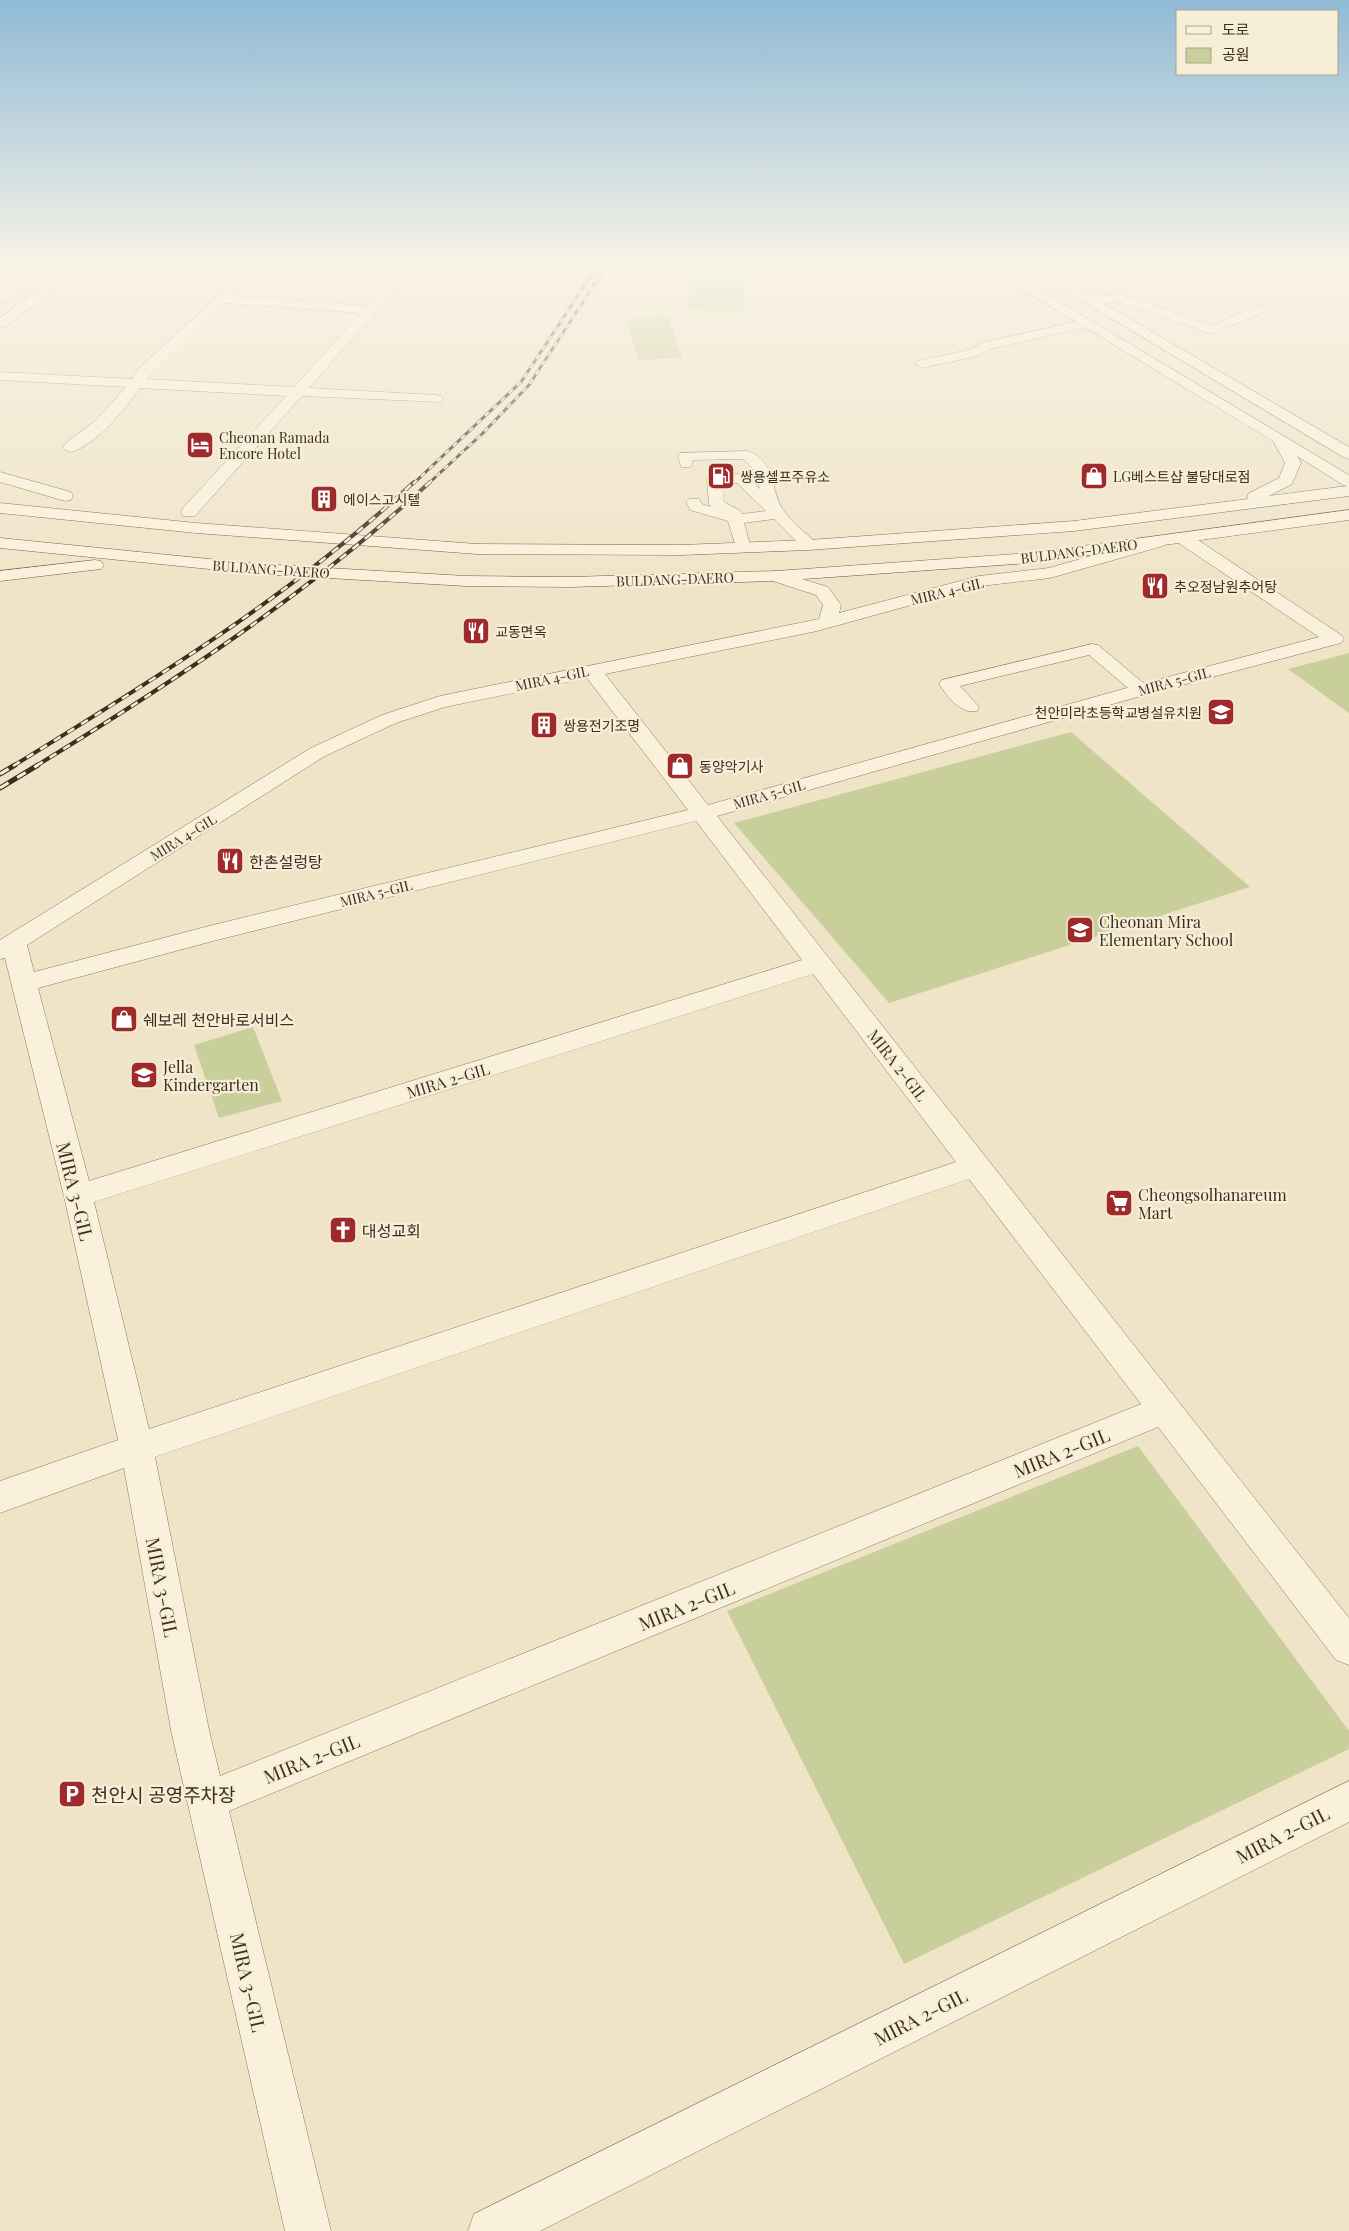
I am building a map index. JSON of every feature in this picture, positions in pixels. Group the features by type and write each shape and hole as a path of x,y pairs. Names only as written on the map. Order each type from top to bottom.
{"street":[{"path":"71,446 86,439 138,383 146,369"},
{"path":"189,512 317,369"},
{"path":"1162,369 1349,482"},
{"path":"1205,369 1349,454"},
{"path":"0,376 436,399"},
{"path":"1311,432 1349,445"},
{"path":"1225,508 1267,492 1286,481 1293,463 1279,438"},
{"path":"0,477 65,496"},
{"name":"BULDANG-DAERO","path":"0,508 196,528 328,538 487,549 586,551 809,545 1074,526 1349,491"},
{"path":"0,492 84,499"},
{"path":"131,505 269,521 328,538"},
{"name":"BULDANG-DAERO","path":"0,543 259,569 466,581 570,582 776,576 1030,558 1349,515"},
{"path":"1235,530 1305,527 1349,528"},
{"name":"MIRA 5-GIL","path":"24,983 222,930 703,813 1141,690 1334,639 1183,538"},
{"name":"MIRA 4-GIL","path":"7,947 318,752 390,719 440,702 828,622 979,581 1050,574 1157,542"},
{"path":"0,576 47,569 155,559"},
{"path":"776,576 822,591 832,605 828,622"},
{"name":"MIRA 2-GIL","path":"591,670 1349,1647"},
{"name":"MIRA 3-GIL","path":"7,947 24,983 78,1196 137,1448 190,1730 308,2231"},
{"name":"MIRA 2-GIL","path":"78,1196 819,963"},
{"path":"0,1497 137,1448 976,1166"},
{"name":"MIRA 2-GIL","path":"206,1801 1165,1409"},
{"name":"MIRA 2-GIL","path":"491,2231 1349,1800"}],"lane":[{"path":"686,464 685,456 747,454 761,468 771,508 766,518 736,519 695,507 694,502"},
{"path":"743,548 734,513 716,498 714,479 741,478 809,545"},
{"path":"716,498 771,508"},
{"path":"970,707 948,684 1092,649 1141,690"}],"green space":[{"path":"1349,653 1349,713 1288,669"},
{"path":"1071,732 1250,887 889,1003 734,823"},
{"path":"253,1027 282,1101 219,1118 194,1045"},
{"path":"1138,1446 1349,1731 1349,1749 904,1964 727,1611"}],"railway":[{"path":"413,484 521,382 529,369"},
{"path":"428,484 482,434 529,385 539,369"},
{"path":"13,766 117,702 271,599 368,523 414,482"},
{"path":"36,766 139,702 240,634 338,561 430,482"},
{"path":"0,774 15,765"},
{"path":"0,788 38,765"}],"place":[{"name":"Cheonan Ramada Encore Hotel","path":"200,445"},
{"name":"쌍용셀프주유소","path":"721,476"},
{"name":"LG베스트샵 불당대로점","path":"1094,476"},
{"name":"에이스고시텔","path":"324,499"},
{"name":"추오정남원추어탕","path":"1155,586"},
{"name":"교동면옥","path":"476,631"},
{"name":"천안미라초등학교병설유치원","path":"1221,712"},
{"name":"쌍용전기조명","path":"544,725"},
{"name":"동양악기사","path":"680,766"},
{"name":"한촌설렁탕","path":"230,861"},
{"name":"Cheonan Mira Elementary School","path":"1080,930"},
{"name":"쉐보레 천안바로서비스","path":"124,1019"},
{"name":"Jella Kindergarten","path":"144,1075"},
{"name":"Cheongsolhanareum Mart","path":"1119,1203"},
{"name":"대성교회","path":"343,1230"},
{"name":"천안시 공영주차장","path":"72,1794"}]}
